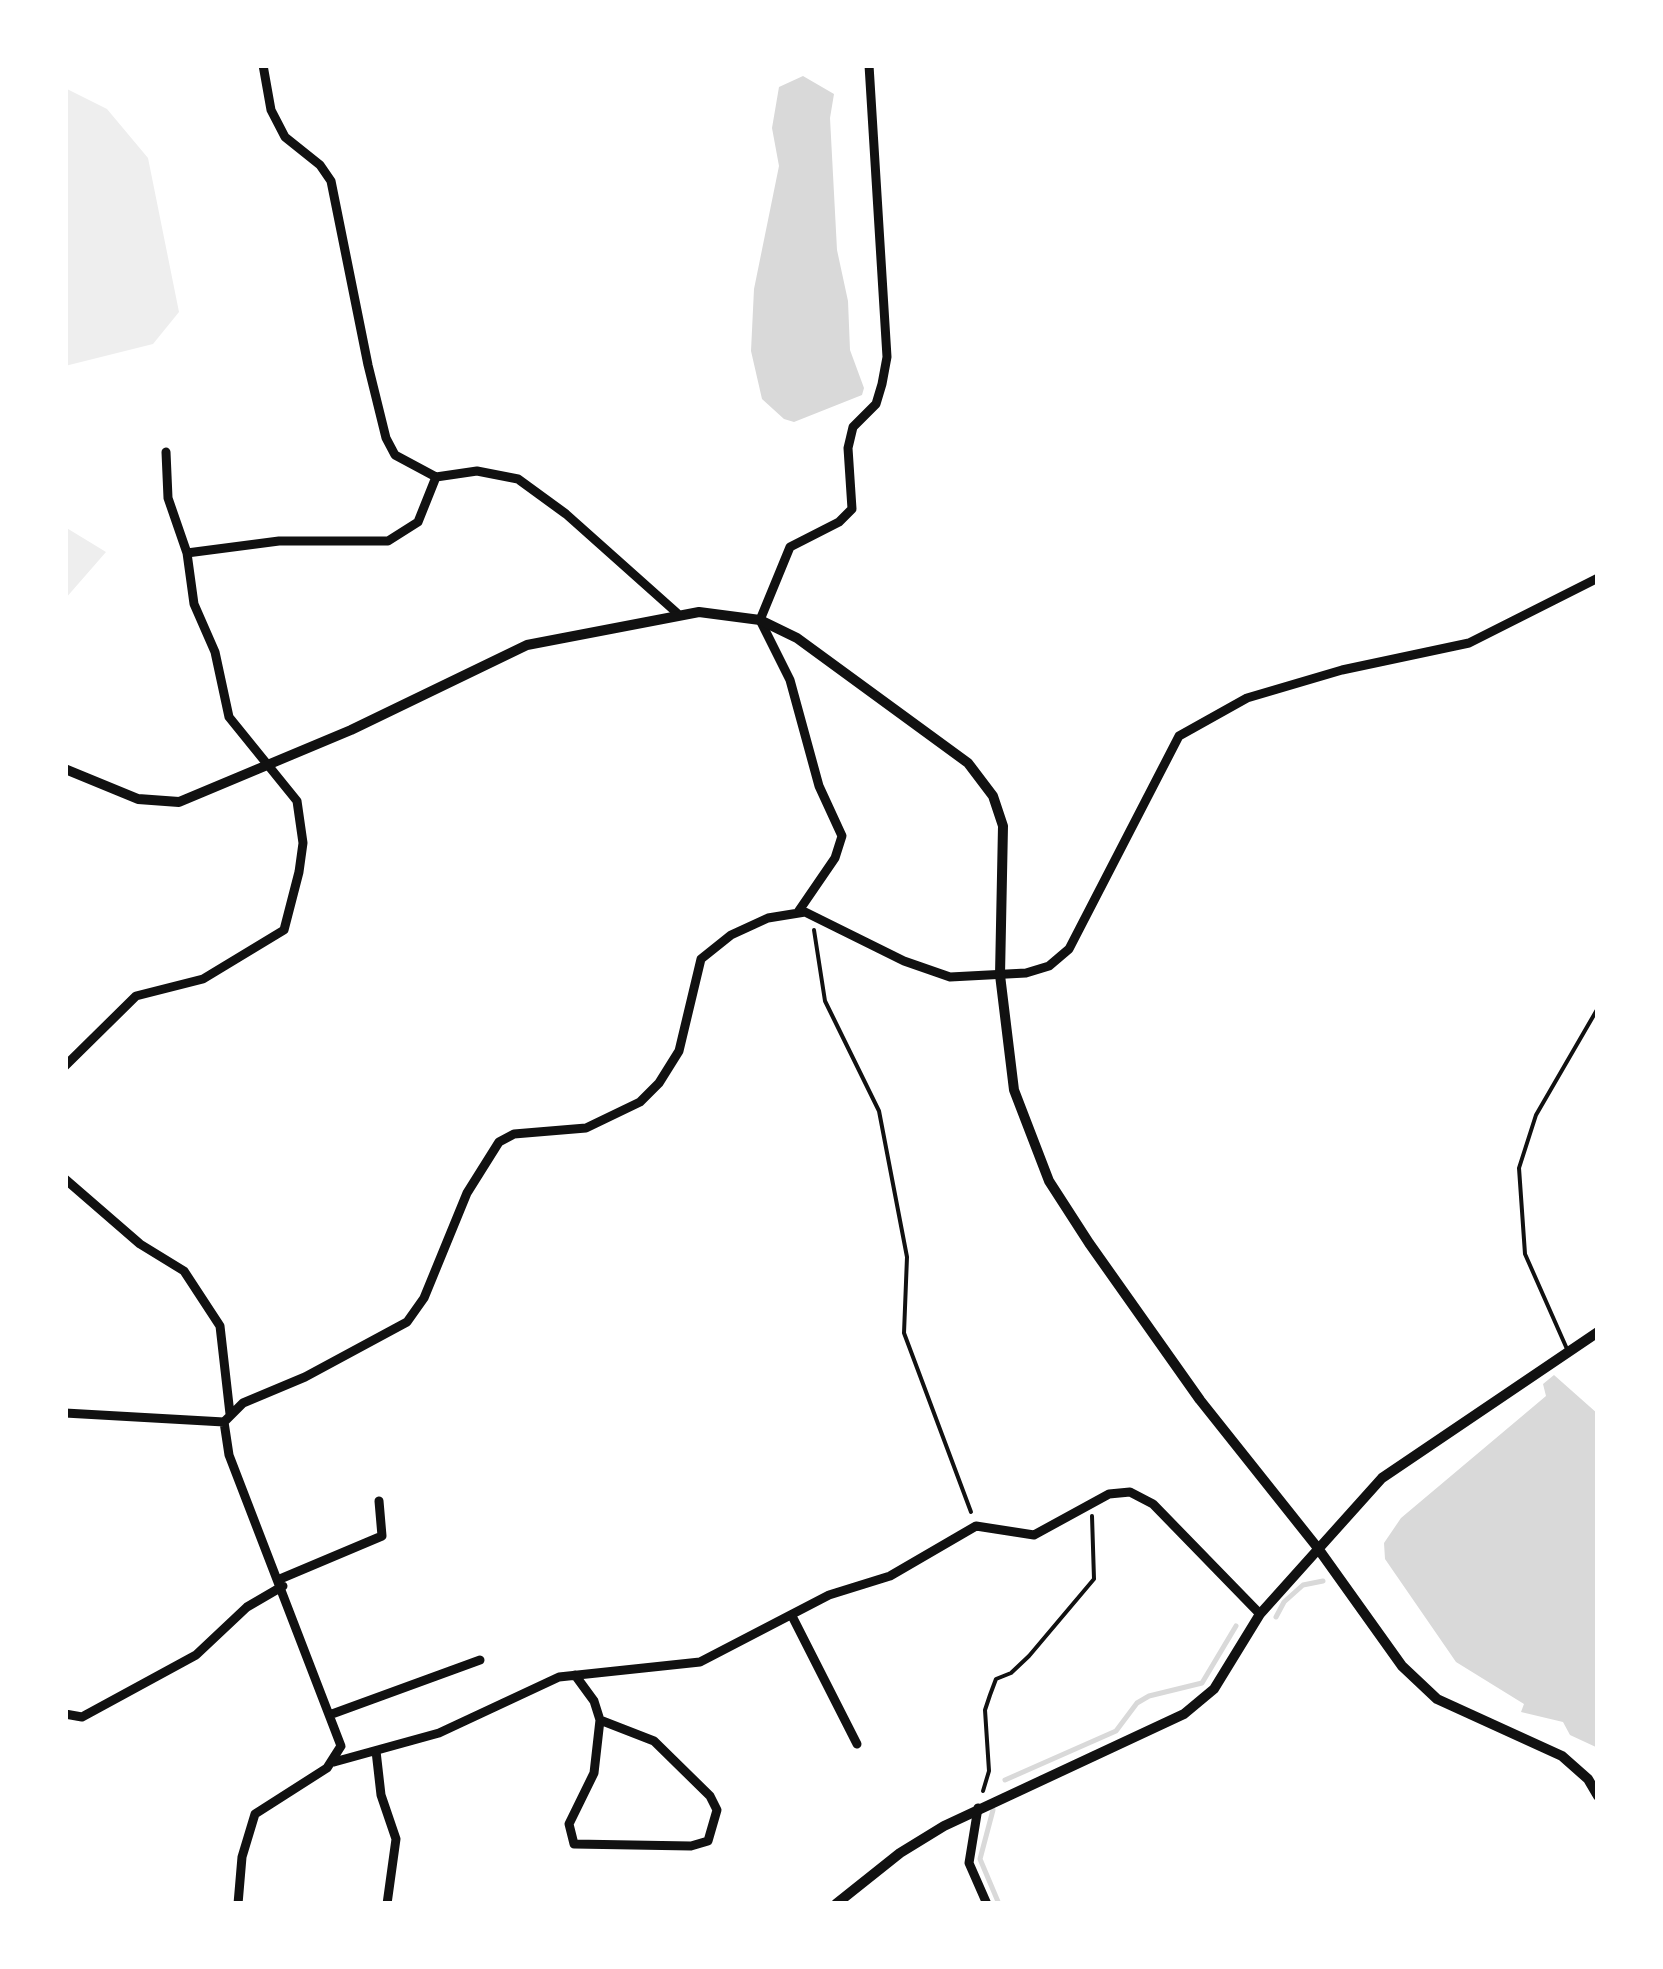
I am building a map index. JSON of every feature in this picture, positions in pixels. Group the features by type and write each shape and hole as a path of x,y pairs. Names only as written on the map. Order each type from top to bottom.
{"street":[{"path":"262,65 271,110 284,137 320,165 331,181 386,438 395,455 436,477 477,471 518,478 566,514 677,613"},
{"path":"798,912 835,858 842,836 818,786 790,680 760,620 790,547 839,522 852,509 848,448 852,427 876,404 882,384 887,357 869,65"},
{"path":"65,1066 136,996 203,979 284,930 299,872 302,814 297,801 229,717 215,652 194,604 187,553 168,498 166,452"},
{"path":"187,553 279,541 388,541 418,522 436,477"},
{"path":"65,1413 227,1418 243,1404 320,1370 406,1322 429,1289 467,1194 492,1149 514,1134 596,1125 640,1102 659,1083 679,1051 701,959 749,925 798,912 812,915 930,972 950,977 1039,970 1070,949 1179,736 1248,698 1342,670 1469,643 1598,578"},
{"path":"65,768 138,799 163,802 204,794 444,688 527,645 677,613 721,612 760,620 796,638 968,763 986,785 1003,826 1000,975 1014,1090 1049,1181 1200,1400 1317,1547 1402,1666 1438,1699 1562,1756 1588,1779 1598,1796"},
{"path":"65,1180 140,1244 184,1272 220,1326 229,1456 332,1714 341,1746 333,1762"},
{"path":"836,1904 900,1853 978,1808 1184,1714 1214,1690 1260,1614 1382,1478 1598,1332"},
{"path":"238,1904 242,1856 255,1814 333,1762 439,1733 559,1677 700,1662 829,1595 890,1576 976,1526 1034,1535 1109,1494 1130,1492 1153,1504 1260,1614"},
{"path":"65,1714 82,1718 196,1655 246,1607 281,1582 382,1536 379,1500"},
{"path":"792,1616 857,1744"},
{"path":"332,1714 480,1660"},
{"path":"574,1674 594,1701 600,1720 594,1773 569,1824 574,1844 690,1846 708,1842 717,1810 713,1798 654,1741 600,1720"},
{"path":"376,1750 381,1795 396,1839 387,1904"},
{"path":"978,1808 969,1863 988,1904"}],"lane":[{"path":"1568,1352 1525,1254 1519,1168 1536,1115 1598,1008"}],"path":[{"path":"812,915 825,1001 879,1111 906,1257 904,1334 931,1395 976,1526"},
{"path":"978,1808 989,1771 985,1710 996,1679 1011,1673 1029,1656 1094,1579 1091,1506"}],"shaded area":[{"path":"803,76 834,94 830,118 837,250 848,301 850,350 864,388 862,395 794,422 784,419 762,399 751,351 754,289 779,166 772,128 779,87"},
{"path":"65,88 107,109 148,158 179,312 153,344 65,366"},
{"path":"65,527 106,552 65,599"},
{"path":"1554,1375 1598,1414 1598,1748 1570,1735 1563,1722 1521,1712 1524,1704 1456,1662 1385,1559 1384,1543 1401,1518 1546,1396 1543,1384"}],"waterway":[{"path":"1276,1617 1284,1602 1303,1585 1323,1581"},
{"path":"1005,1780 1116,1731 1137,1703 1149,1696 1202,1683 1236,1626"},
{"path":"993,1810 980,1859 999,1904"}]}
